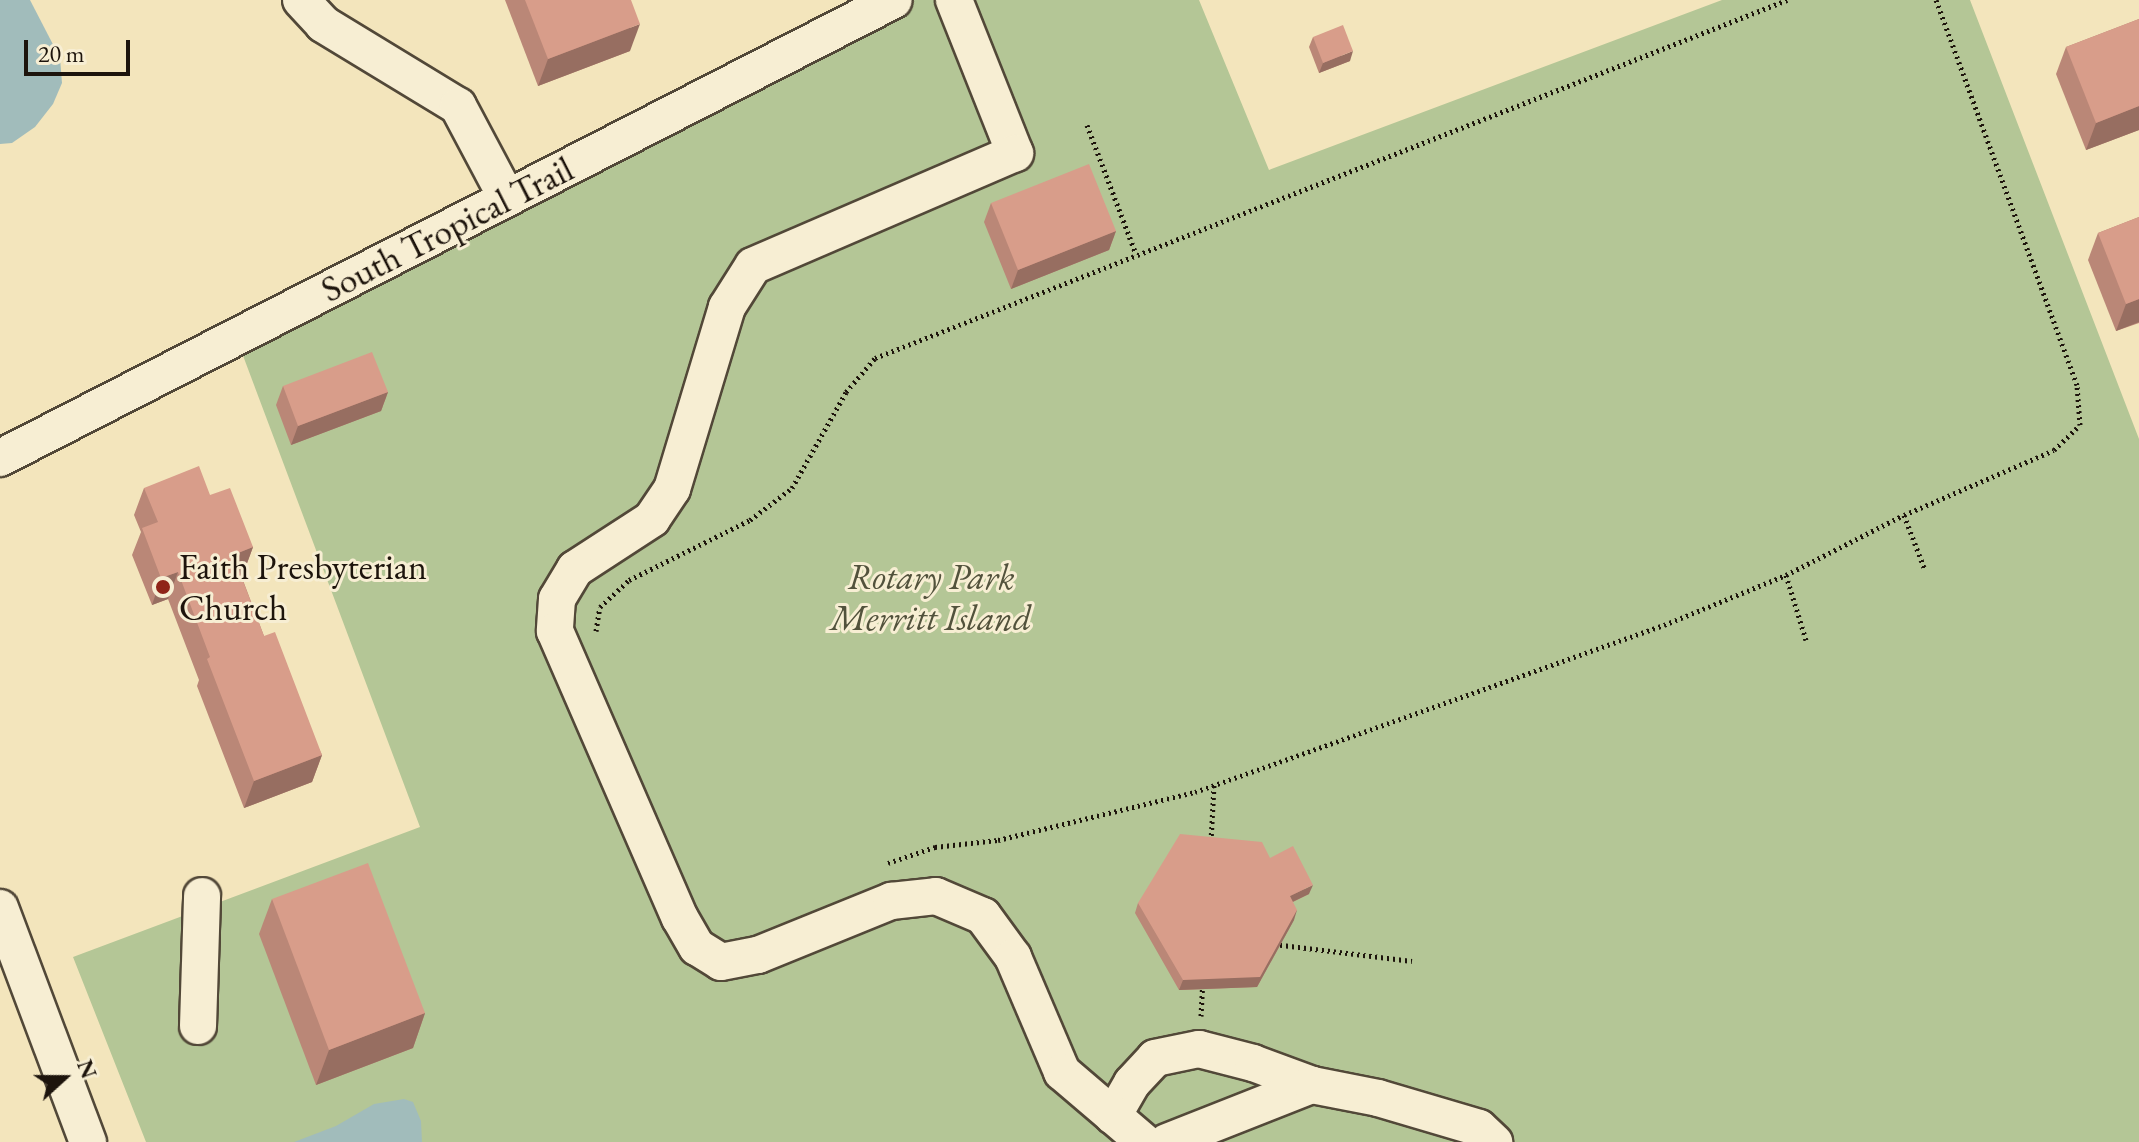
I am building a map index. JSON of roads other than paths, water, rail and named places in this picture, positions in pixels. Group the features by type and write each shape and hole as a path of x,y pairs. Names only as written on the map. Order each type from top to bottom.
{"street":[{"path":"301,0 323,24 458,106 507,198"},
{"name":"South Tropical Trail","path":"0,458 894,0"},
{"path":"954,0 1015,153 753,266 727,307 672,489 652,519 575,569 557,599 555,631 680,918 697,947 721,962 758,955 891,901 936,896 983,916 1013,957 1062,1072 1144,1142"},
{"path":"198,1026 202,896"},
{"path":"0,908 88,1142"},
{"path":"1113,1116 1132,1083 1155,1058 1199,1049 1253,1063 1312,1085 1378,1098 1479,1128 1494,1142"},
{"path":"1167,1142 1312,1085"}],"water":[{"path":"0,0 30,0 60,58 62,83 53,104 35,127 12,143 0,144"},
{"path":"404,1099 413,1102 421,1121 422,1142 294,1142 336,1126 374,1104"}],"place":[{"name":"Faith Presbyterian Church","path":"163,587"}],"park label":[{"name":"Rotary Park Merritt Island","path":"931,596"}]}
